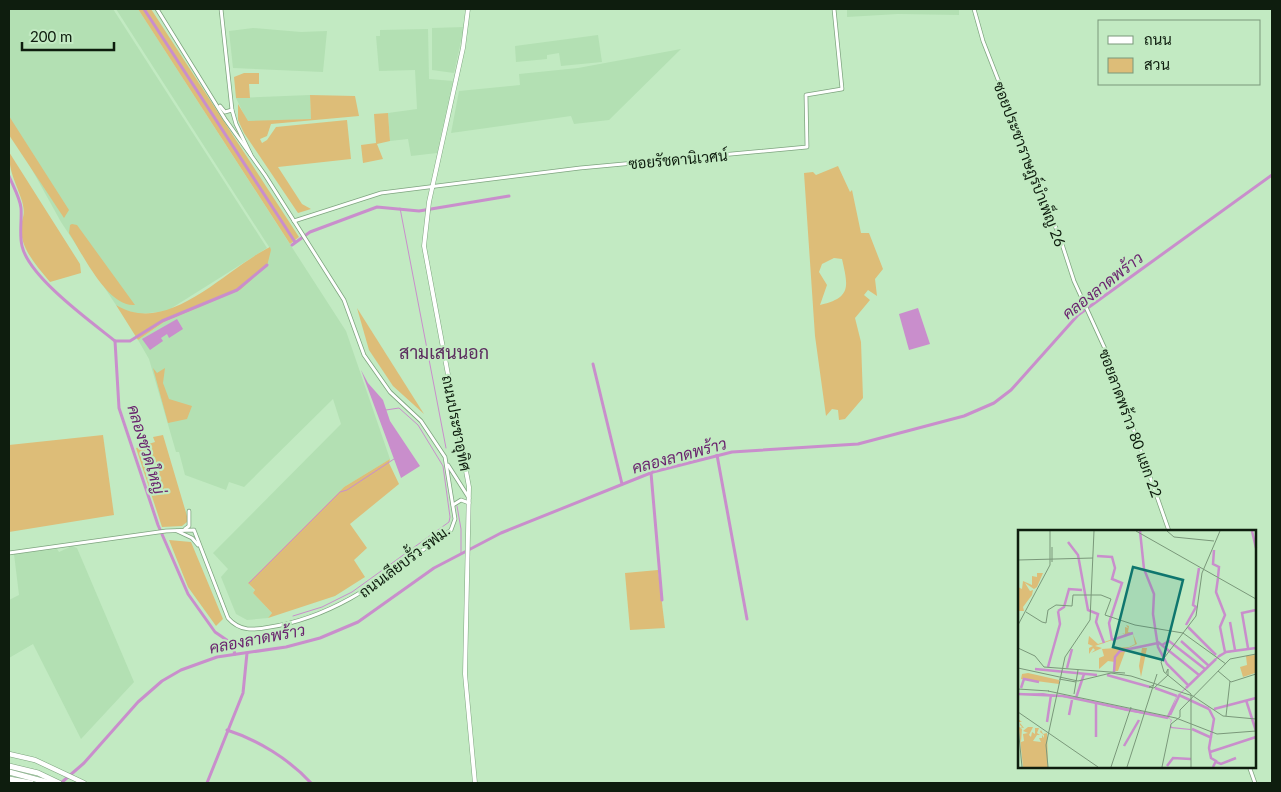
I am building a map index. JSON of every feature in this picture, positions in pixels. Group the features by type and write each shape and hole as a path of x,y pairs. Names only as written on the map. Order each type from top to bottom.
{"highway":[{"path":"9,766 38,774 59,783"},
{"path":"9,772 50,783"},
{"path":"9,779 31,783"}],"main road":[{"name":"ถนนประชาอุทิศ","path":"468,9 463,48 429,202 424,246 467,478 469,525 466,574 465,674 475,783"},
{"path":"9,754 35,760 83,783"}],"street":[{"path":"157,9 218,104 225,119 252,158"},
{"path":"221,9 232,110 236,124 252,158"},
{"name":"ซอยรัชดานิเวศน์","path":"432,187 580,168 807,147 806,95 842,89 834,9"},
{"name":"ซอยประชาราษฎร์บำเพ็ญ 26","path":"974,9 982,41 1061,241 1067,264 1091,317"},
{"path":"218,104 225,112 232,110"},
{"name":"ถนนเลียบรั้ว รฟม.","path":"177,530 194,530 231,621 240,628 250,630 314,617 341,605 388,576 451,530 454,522 447,464 435,441 421,421 390,392 364,356 344,300 252,158"},
{"path":"294,221 374,195 432,187"},
{"name":"ซอยลาดพร้าว 80 แยก 22","path":"1091,317 1109,359 1169,530"},
{"path":"447,464 469,501"},
{"path":"453,505 461,500 469,501"},
{"path":"9,552 177,530 188,527 189,511"},
{"path":"177,530 192,538 202,551"},
{"path":"1249,767 1255,783"}],"shaded area":[{"path":"9,9 113,9 267,248 167,311 140,314 123,310 116,305 61,222 9,128"},
{"path":"116,9 138,9 346,331 390,459 344,487 248,583 255,591 253,593 272,613 268,618 247,620 236,614 221,577 228,569 213,553 341,424 333,399 244,487 229,482 226,490 185,475 179,452 176,452 149,359 138,340 164,322 240,290 271,250"},
{"path":"847,9 959,9 959,15 898,14 847,17"},
{"path":"464,27 454,73 432,70 432,28"},
{"path":"253,28 301,32 327,31 323,72 233,68 229,31"},
{"path":"428,29 429,79 453,81 437,153 411,156 408,139 390,141 388,113 417,109 415,70 379,71 376,36 380,36 380,30"},
{"path":"598,35 602,62 561,66 559,53 547,55 547,59 516,62 515,46"},
{"path":"681,49 609,120 574,124 571,116 451,133 459,91 520,85 519,74 578,68"},
{"path":"310,95 311,119 266,121 247,121 236,98"},
{"path":"918,308 930,344 909,350 899,314"},
{"path":"177,319 183,329 169,338 167,334 161,338 163,341 150,350 142,339"},
{"path":"361,370 368,383 383,400 390,421 420,466 401,478"},
{"path":"72,546 77,548 134,682 81,739 33,644 9,658 9,600 19,595 14,554 57,549 59,552"}],"green space":[{"path":"138,9 151,9 299,237 290,244"},
{"path":"244,73 259,73 259,84 249,84 250,98 236,98 234,77"},
{"path":"310,95 355,96 359,116 271,124 267,136 260,139 262,143 267,140 276,127 347,120 351,159 278,167 302,204 311,209 298,213 244,133 238,120 238,104 248,121 311,119"},
{"path":"388,113 390,141 377,144 383,159 363,163 361,145 376,143 374,114"},
{"path":"9,116 69,210 64,218 9,135"},
{"path":"9,152 80,264 81,273 50,282 27,251 21,228 24,213 23,206 12,172"},
{"path":"838,166 850,192 852,190 861,233 869,233 883,269 875,279 877,296 868,290 864,295 870,300 855,318 861,342 863,398 845,419 839,420 838,410 832,409 826,416 815,336 804,173 813,172 816,175","holes":["834,258 842,259 846,277 845,290 838,299 820,305 827,285 819,272 822,264"]},
{"path":"70,225 77,225 135,305 125,304 115,298 97,278 69,233"},
{"path":"270,247 267,266 240,290 164,322 138,340 116,305 136,313 156,313 176,307"},
{"path":"357,308 424,414 393,386 369,350"},
{"path":"153,368 157,373 165,368 163,383 169,399 192,406 187,419 168,423"},
{"path":"103,435 114,515 9,532 9,445"},
{"path":"163,435 187,516 187,522 182,526 162,527 136,448 155,442 153,437"},
{"path":"390,459 389,463 399,484 350,524 367,548 354,560 365,577 335,596 268,618 272,613 253,593 255,590 248,583 344,487"},
{"path":"169,540 191,542 223,619 216,626 188,587"},
{"path":"658,570 665,628 630,630 625,573"}],"waterway":[{"path":"144,9 295,242"},
{"name":"คลองลาดพร้าว","path":"61,783 84,763 138,702 162,681 181,670 217,657 286,647 320,638 358,622 434,568 501,533 653,472 732,452 858,444 964,416 994,403 1011,390 1078,315 1272,175"},
{"name":"คลองชวดใหญ่","path":"9,176 20,204 21,241 27,258 36,271 62,298 115,341 119,408 158,525 188,594 215,632 231,643 235,654"},
{"path":"292,245 310,232 377,207 419,211 509,196"},
{"path":"400,208 446,448"},
{"path":"115,341 130,341 162,321 237,290 267,265"},
{"path":"593,364 622,484"},
{"path":"293,616 322,607 352,592 449,522 450,517 443,466 418,425 399,408 386,410"},
{"path":"717,455 747,619"},
{"path":"249,583 340,492 347,490 394,459"},
{"path":"651,473 662,600"},
{"path":"457,506 461,529 461,553"},
{"path":"207,783 243,693 247,653"},
{"path":"227,730 250,739 272,751 293,766 311,783"}],"district":[{"name":"สามเสนนอก","path":"444,352"}]}
